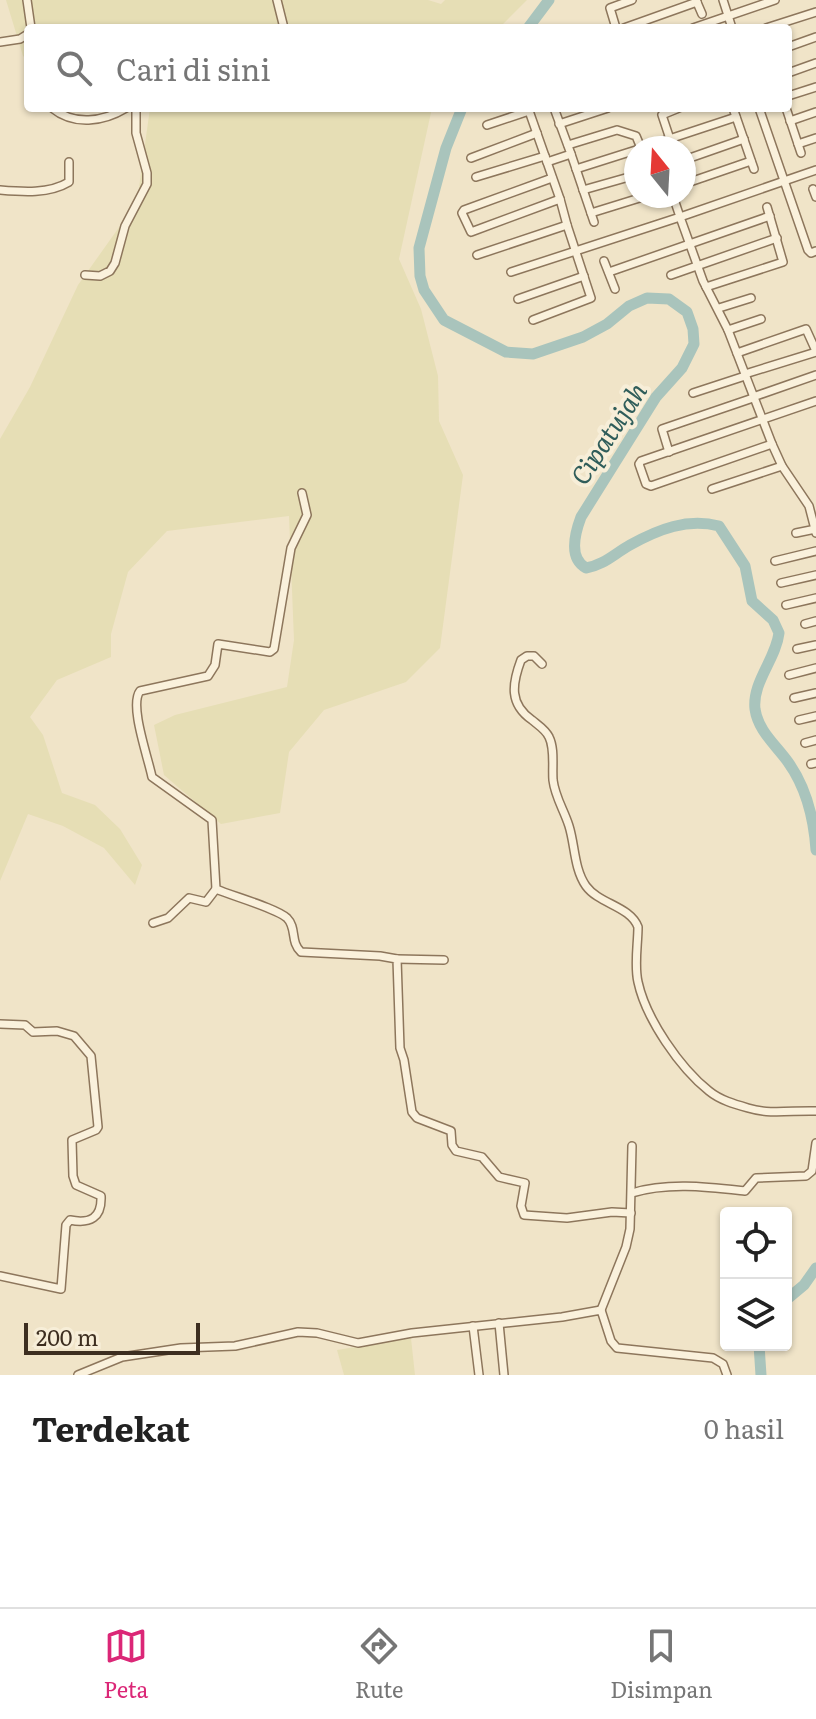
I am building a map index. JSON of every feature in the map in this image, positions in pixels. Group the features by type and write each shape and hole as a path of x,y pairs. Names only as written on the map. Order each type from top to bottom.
{"street":[{"path":"27,0 30,24"},
{"path":"277,0 283,24"},
{"path":"615,24 610,8 632,0"},
{"path":"723,0 731,24"},
{"path":"705,24 775,0"},
{"path":"635,24 696,1 702,14"},
{"path":"778,24 816,12"},
{"path":"0,42 24,36"},
{"path":"792,46 816,37"},
{"path":"792,72 816,63"},
{"path":"792,95 816,87"},
{"path":"57,112 64,117 83,120 103,118 117,112"},
{"path":"85,275 100,276 110,271 125,226 147,184 147,169 136,133 136,112"},
{"path":"487,125 523,112"},
{"path":"530,112 590,299 533,320"},
{"path":"555,112 594,222"},
{"path":"559,124 596,112"},
{"path":"669,112 662,115 669,136"},
{"path":"677,136 735,112 754,169"},
{"path":"760,112 808,250 811,253 816,251"},
{"path":"787,112 801,153"},
{"path":"790,121 816,112"},
{"path":"568,145 617,130 636,136"},
{"path":"471,158 537,133"},
{"path":"798,144 816,138"},
{"path":"696,156 744,139"},
{"path":"476,177 571,154"},
{"path":"576,169 624,154"},
{"path":"696,180 751,161"},
{"path":"0,190 29,191 62,187 69,182 69,162"},
{"path":"511,272 816,170"},
{"path":"552,178 464,210 462,213 468,231 560,199"},
{"path":"583,190 624,178"},
{"path":"591,213 624,203"},
{"path":"706,287 782,263 784,258 767,207"},
{"path":"677,208 697,267 719,308 782,466 813,506 816,530 796,533"},
{"path":"609,272 770,216"},
{"path":"477,255 567,225"},
{"path":"671,275 777,238"},
{"path":"604,261 615,289"},
{"path":"518,299 584,276"},
{"path":"719,308 751,298"},
{"path":"728,330 761,319"},
{"path":"693,393 816,351 812,329 806,329 737,353"},
{"path":"669,452 662,429 816,375"},
{"path":"772,444 647,485 640,462 816,401"},
{"path":"712,489 782,466"},
{"path":"153,923 168,918 189,898 206,902 216,889 214,822 152,777 135,698 140,691 208,676 215,665 218,644 270,652 274,649 291,548 307,515 302,493"},
{"path":"775,561 816,551"},
{"path":"781,583 816,575"},
{"path":"786,605 816,598"},
{"path":"805,624 816,621"},
{"path":"797,649 816,645"},
{"path":"542,664 534,656 521,660 513,689 515,704 548,733 552,744 556,797 568,825 586,886 635,919 638,927 638,981 658,1028 685,1067 707,1090 722,1100 776,1113 816,1111"},
{"path":"789,675 816,668"},
{"path":"794,698 816,693"},
{"path":"799,720 816,716"},
{"path":"805,743 816,740"},
{"path":"216,889 281,914 291,923 295,946 301,952 444,960"},
{"path":"397,959 400,1048 412,1112 417,1118 451,1131 452,1145 456,1151 482,1157 499,1177 525,1183 521,1206 524,1215 567,1218 612,1212 631,1213"},
{"path":"0,1024 25,1025 38,1033 65,1032 74,1036 91,1056 98,1127 72,1140 73,1176 76,1185 101,1196 101,1204 92,1220 70,1220 66,1225 61,1289 0,1276"},
{"path":"632,1193 656,1187 744,1191 756,1178 806,1176 812,1171 816,1143"},
{"path":"632,1146 631,1213 626,1247 601,1310 611,1341 617,1348 713,1358 722,1362 727,1375"},
{"path":"78,1375 122,1357 181,1348 235,1346 298,1332 317,1333 358,1343 412,1333 601,1310"},
{"path":"499,1323 504,1375"},
{"path":"473,1326 479,1375"}],"shaded area":[{"path":"6,0 428,0 441,4 445,0 527,0 503,24 24,24 23,56"},
{"path":"149,112 431,112 399,259 421,309 438,376 439,421 463,475 440,648 406,682 324,710 289,752 280,813 221,824 164,775 154,725 175,715 287,687 294,640 289,516 167,531 128,572 111,634 111,657 57,680 30,717 43,735 62,793 95,805 120,829 142,865 135,885 104,848 63,826 28,814 0,881 0,439 30,387 78,285 137,202"},
{"path":"411,1338 415,1375 344,1375 337,1350"}],"waterway":[{"name":"Cipatujah","path":"531,24 549,0"},
{"name":"Cipatujah","path":"460,112 446,148 419,248 424,290 444,320 506,352 533,354 583,337 607,324 629,306 647,298 669,299 687,312 694,344 682,368 656,397 581,517 575,552 580,564 586,568 592,567 662,530 696,523 719,526 745,566 752,601 773,620 779,633 757,689 755,709 764,731 800,782 811,816 816,850"},
{"name":"Cipatujah","path":"792,1295 816,1268"},
{"name":"Cipatujah","path":"759,1351 761,1375"}]}
